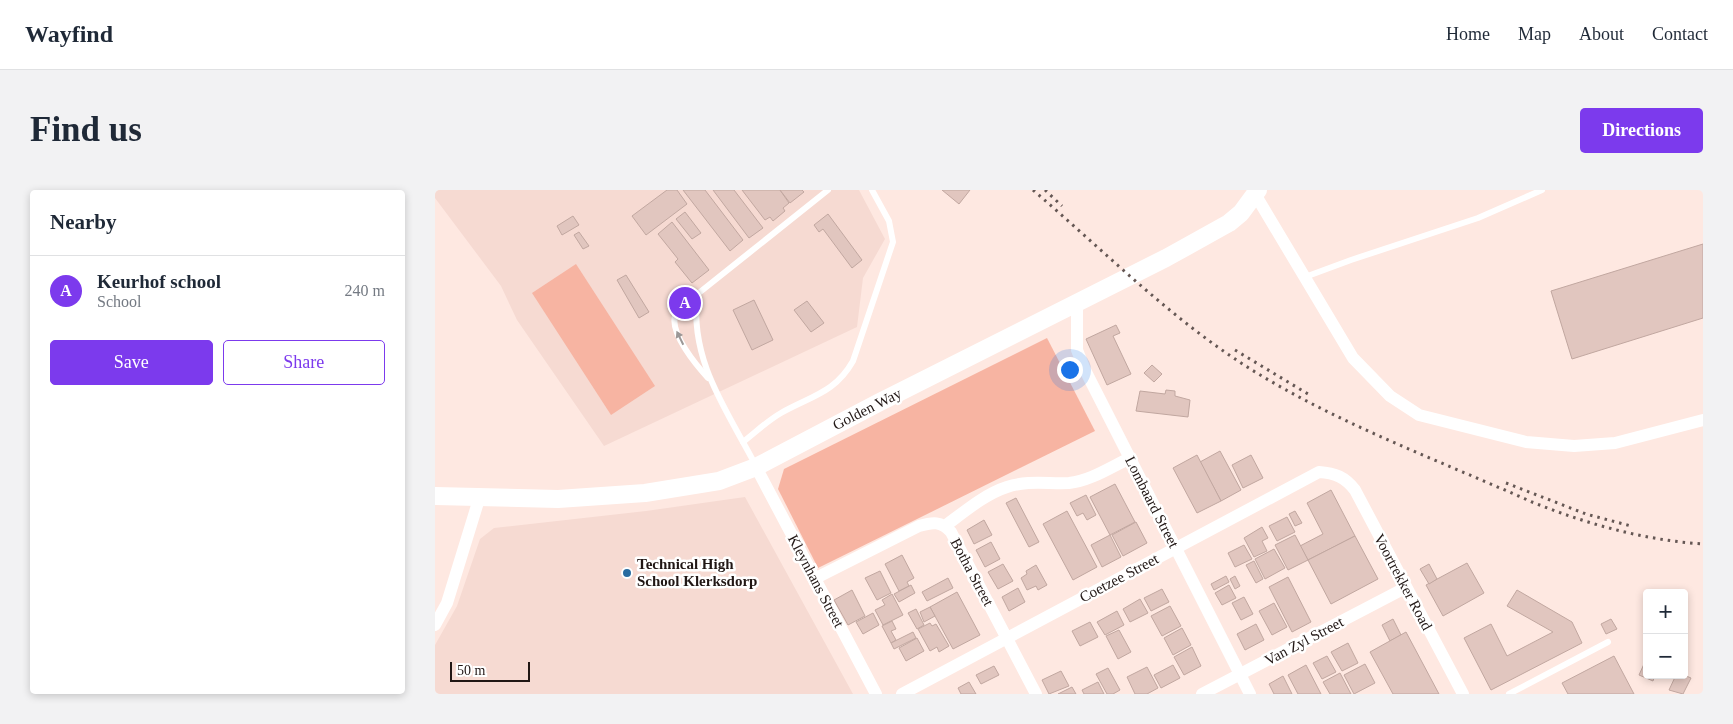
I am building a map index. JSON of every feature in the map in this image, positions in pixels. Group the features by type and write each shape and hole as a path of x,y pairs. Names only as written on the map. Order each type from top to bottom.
{"street":[{"path":"1254,192 1353,358 1390,396 1419,416 1526,442 1574,446 1615,443 1703,420"},
{"name":"Golden Way","path":"435,496 479,499 558,499 645,493 719,481 756,467 878,403 1166,258 1229,223 1241,213 1254,192"},
{"name":"Lombaard Street","path":"1077,304 1077,350 1250,694"},
{"path":"945,526 973,505 1007,487 1037,481 1070,483 1098,474 1130,458"},
{"name":"Kleynhans Street","path":"756,467 876,694"},
{"name":"Coetzee Street","path":"902,694 1312,475 1319,472 1338,475"},
{"name":"Voortrekker Road","path":"1338,475 1347,480 1355,490 1405,588 1463,694"},
{"path":"435,625 447,603 479,499"},
{"name":"Botha Street","path":"815,579 919,526 939,523 945,526 951,532 1036,694"},
{"name":"Van Zyl Street","path":"1202,694 1405,588"}],"lane":[{"path":"756,467 708,378 692,360 674,323 678,310 828,190"},
{"path":"743,442 782,413 831,388 843,378 853,361 893,242 889,221 872,190"},
{"path":"1305,277 1478,218 1542,190"},
{"path":"697,296 697,333 708,378"},
{"path":"1509,694 1608,642"}],"shaded area":[{"path":"435,190 859,190 885,239 863,278 857,327 604,446 517,320 501,286 435,198"},
{"path":"576,264 655,386 611,415 532,293"},
{"path":"1047,338 1095,431 818,568 778,489 784,469"},
{"name":"Technical High School Klerksdorp","path":"745,497 853,694 435,694 435,645 457,606 480,539 494,528 646,511"}],"building":[{"path":"667,190 677,190 687,204 646,235 632,216"},
{"path":"683,190 705,190 743,240 730,251"},
{"path":"713,190 734,190 763,228 749,238"},
{"path":"742,190 780,190 789,203 783,208 785,211 773,221 770,217 765,220"},
{"path":"780,190 802,190 804,192 790,203"},
{"path":"942,190 970,190 959,204"},
{"path":"685,212 701,233 692,239 676,219"},
{"path":"828,214 862,260 852,268 823,229 819,232 814,225"},
{"path":"573,216 579,225 562,235 557,226"},
{"path":"672,222 709,270 692,283 675,262 678,259 658,234"},
{"path":"579,232 589,246 583,249 574,235"},
{"path":"1703,244 1703,318 1572,359 1551,291"},
{"path":"626,275 649,312 639,318 617,280"},
{"path":"754,300 773,340 752,350 733,310"},
{"path":"807,301 824,323 811,332 794,310"},
{"path":"1116,325 1120,333 1113,336 1131,374 1107,385 1086,339"},
{"path":"1152,365 1162,374 1154,382 1144,373"},
{"path":"1166,390 1175,391 1175,396 1190,400 1188,417 1136,411 1140,391 1165,394"},
{"path":"1220,451 1241,490 1221,501 1200,462"},
{"path":"1197,455 1221,501 1197,513 1173,468"},
{"path":"1251,455 1263,478 1243,488 1232,465"},
{"path":"1115,484 1135,522 1110,535 1090,497"},
{"path":"1331,490 1355,536 1308,560 1300,546 1323,534 1307,503"},
{"path":"1086,495 1096,515 1087,520 1083,513 1077,516 1070,503"},
{"path":"1016,498 1039,542 1029,547 1006,503"},
{"path":"1067,511 1097,567 1073,580 1043,524"},
{"path":"1295,511 1302,523 1295,526 1289,514"},
{"path":"1287,517 1295,532 1277,541 1269,526"},
{"path":"984,520 992,535 974,544 967,530"},
{"path":"1136,522 1147,543 1123,556 1112,535"},
{"path":"1262,527 1268,538 1262,541 1267,551 1254,557 1244,538"},
{"path":"1110,535 1121,557 1102,567 1091,545"},
{"path":"1295,535 1308,560 1288,570 1275,545"},
{"path":"1355,536 1378,579 1331,604 1308,560"},
{"path":"991,542 1000,559 985,567 976,550"},
{"path":"1244,545 1252,559 1235,567 1228,553"},
{"path":"1274,549 1285,568 1265,579 1255,559"},
{"path":"902,555 914,578 907,582 909,586 899,591 885,564"},
{"path":"1254,561 1263,579 1256,583 1246,565"},
{"path":"1467,563 1484,593 1443,616 1426,585"},
{"path":"1003,564 1013,581 998,589 988,572"},
{"path":"1429,564 1437,579 1429,584 1420,569"},
{"path":"1036,565 1047,585 1038,590 1036,586 1027,590 1021,578 1027,574 1026,571"},
{"path":"880,571 891,593 877,600 865,578"},
{"path":"1226,576 1229,582 1214,590 1211,584"},
{"path":"1235,576 1240,586 1235,589 1230,579"},
{"path":"1288,577 1311,622 1292,632 1269,587"},
{"path":"948,578 953,588 927,601 922,592"},
{"path":"911,585 915,593 899,602 894,594"},
{"path":"1229,585 1236,598 1222,605 1215,593"},
{"path":"1018,588 1025,602 1009,611 1002,597"},
{"path":"1162,589 1169,602 1151,611 1144,598"},
{"path":"852,590 865,616 848,625 834,600"},
{"path":"1517,590 1572,622 1582,643 1491,690 1464,638 1491,624 1507,656 1553,632 1507,606"},
{"path":"957,592 980,635 953,649 930,607"},
{"path":"892,594 903,615 883,625 875,610 885,605 882,600"},
{"path":"1244,597 1253,614 1241,620 1232,603"},
{"path":"1140,599 1148,613 1130,622 1123,609"},
{"path":"1274,603 1287,627 1272,635 1259,611"},
{"path":"1170,606 1181,626 1162,636 1151,616"},
{"path":"930,607 935,616 924,622 920,612"},
{"path":"916,609 924,625 917,629 908,613"},
{"path":"1117,611 1124,625 1105,635 1097,622"},
{"path":"873,613 879,625 863,634 856,622"},
{"path":"1393,619 1401,635 1390,641 1382,625"},
{"path":"1611,619 1617,629 1606,634 1601,624"},
{"path":"892,621 896,629 891,631 896,640 891,643 882,626"},
{"path":"1090,622 1098,637 1080,646 1072,631"},
{"path":"930,623 932,626 936,624 949,646 939,652 937,647 930,651 918,629"},
{"path":"1256,624 1264,640 1245,650 1237,634"},
{"path":"1182,628 1191,645 1173,655 1164,638"},
{"path":"1119,630 1131,652 1118,659 1106,636"},
{"path":"913,632 916,638 894,649 891,643"},
{"path":"1406,632 1439,694 1393,694 1370,652"},
{"path":"917,638 924,651 906,661 899,648"},
{"path":"1348,643 1358,663 1342,671 1331,652"},
{"path":"1192,647 1201,666 1184,675 1174,657"},
{"path":"1327,656 1336,672 1322,679 1313,663"},
{"path":"1614,656 1634,694 1568,694 1562,683"},
{"path":"1365,664 1375,683 1354,694 1344,675"},
{"path":"1173,665 1180,678 1161,688 1154,675"},
{"path":"1306,665 1321,694 1298,694 1288,675"},
{"path":"994,666 999,675 981,684 976,675"},
{"path":"1643,666 1643,677 1639,675"},
{"path":"1147,667 1158,688 1147,694 1135,694 1127,677"},
{"path":"1108,668 1120,690 1113,694 1107,694 1096,674"},
{"path":"1061,671 1069,686 1049,694 1042,680"},
{"path":"1340,673 1351,694 1330,694 1323,682"},
{"path":"1283,676 1292,694 1274,694 1269,684"},
{"path":"1691,678 1683,694 1669,690 1674,679"},
{"path":"969,682 976,694 961,694 958,688"},
{"path":"1098,682 1104,694 1084,694 1082,690"},
{"path":"1072,687 1076,694 1058,694"}],"railway":[{"path":"1033,190 1139,284 1194,329 1252,370 1319,408 1553,510 1594,524 1637,535 1703,544"},
{"path":"1045,190 1062,206"},
{"path":"1235,350 1308,394"},
{"path":"1506,483 1586,514 1631,526"}],"place":[{"name":"Keurhof school","path":"685,303"},
{"name":"Technical High School Klerksdorp","path":"627,573"}]}
